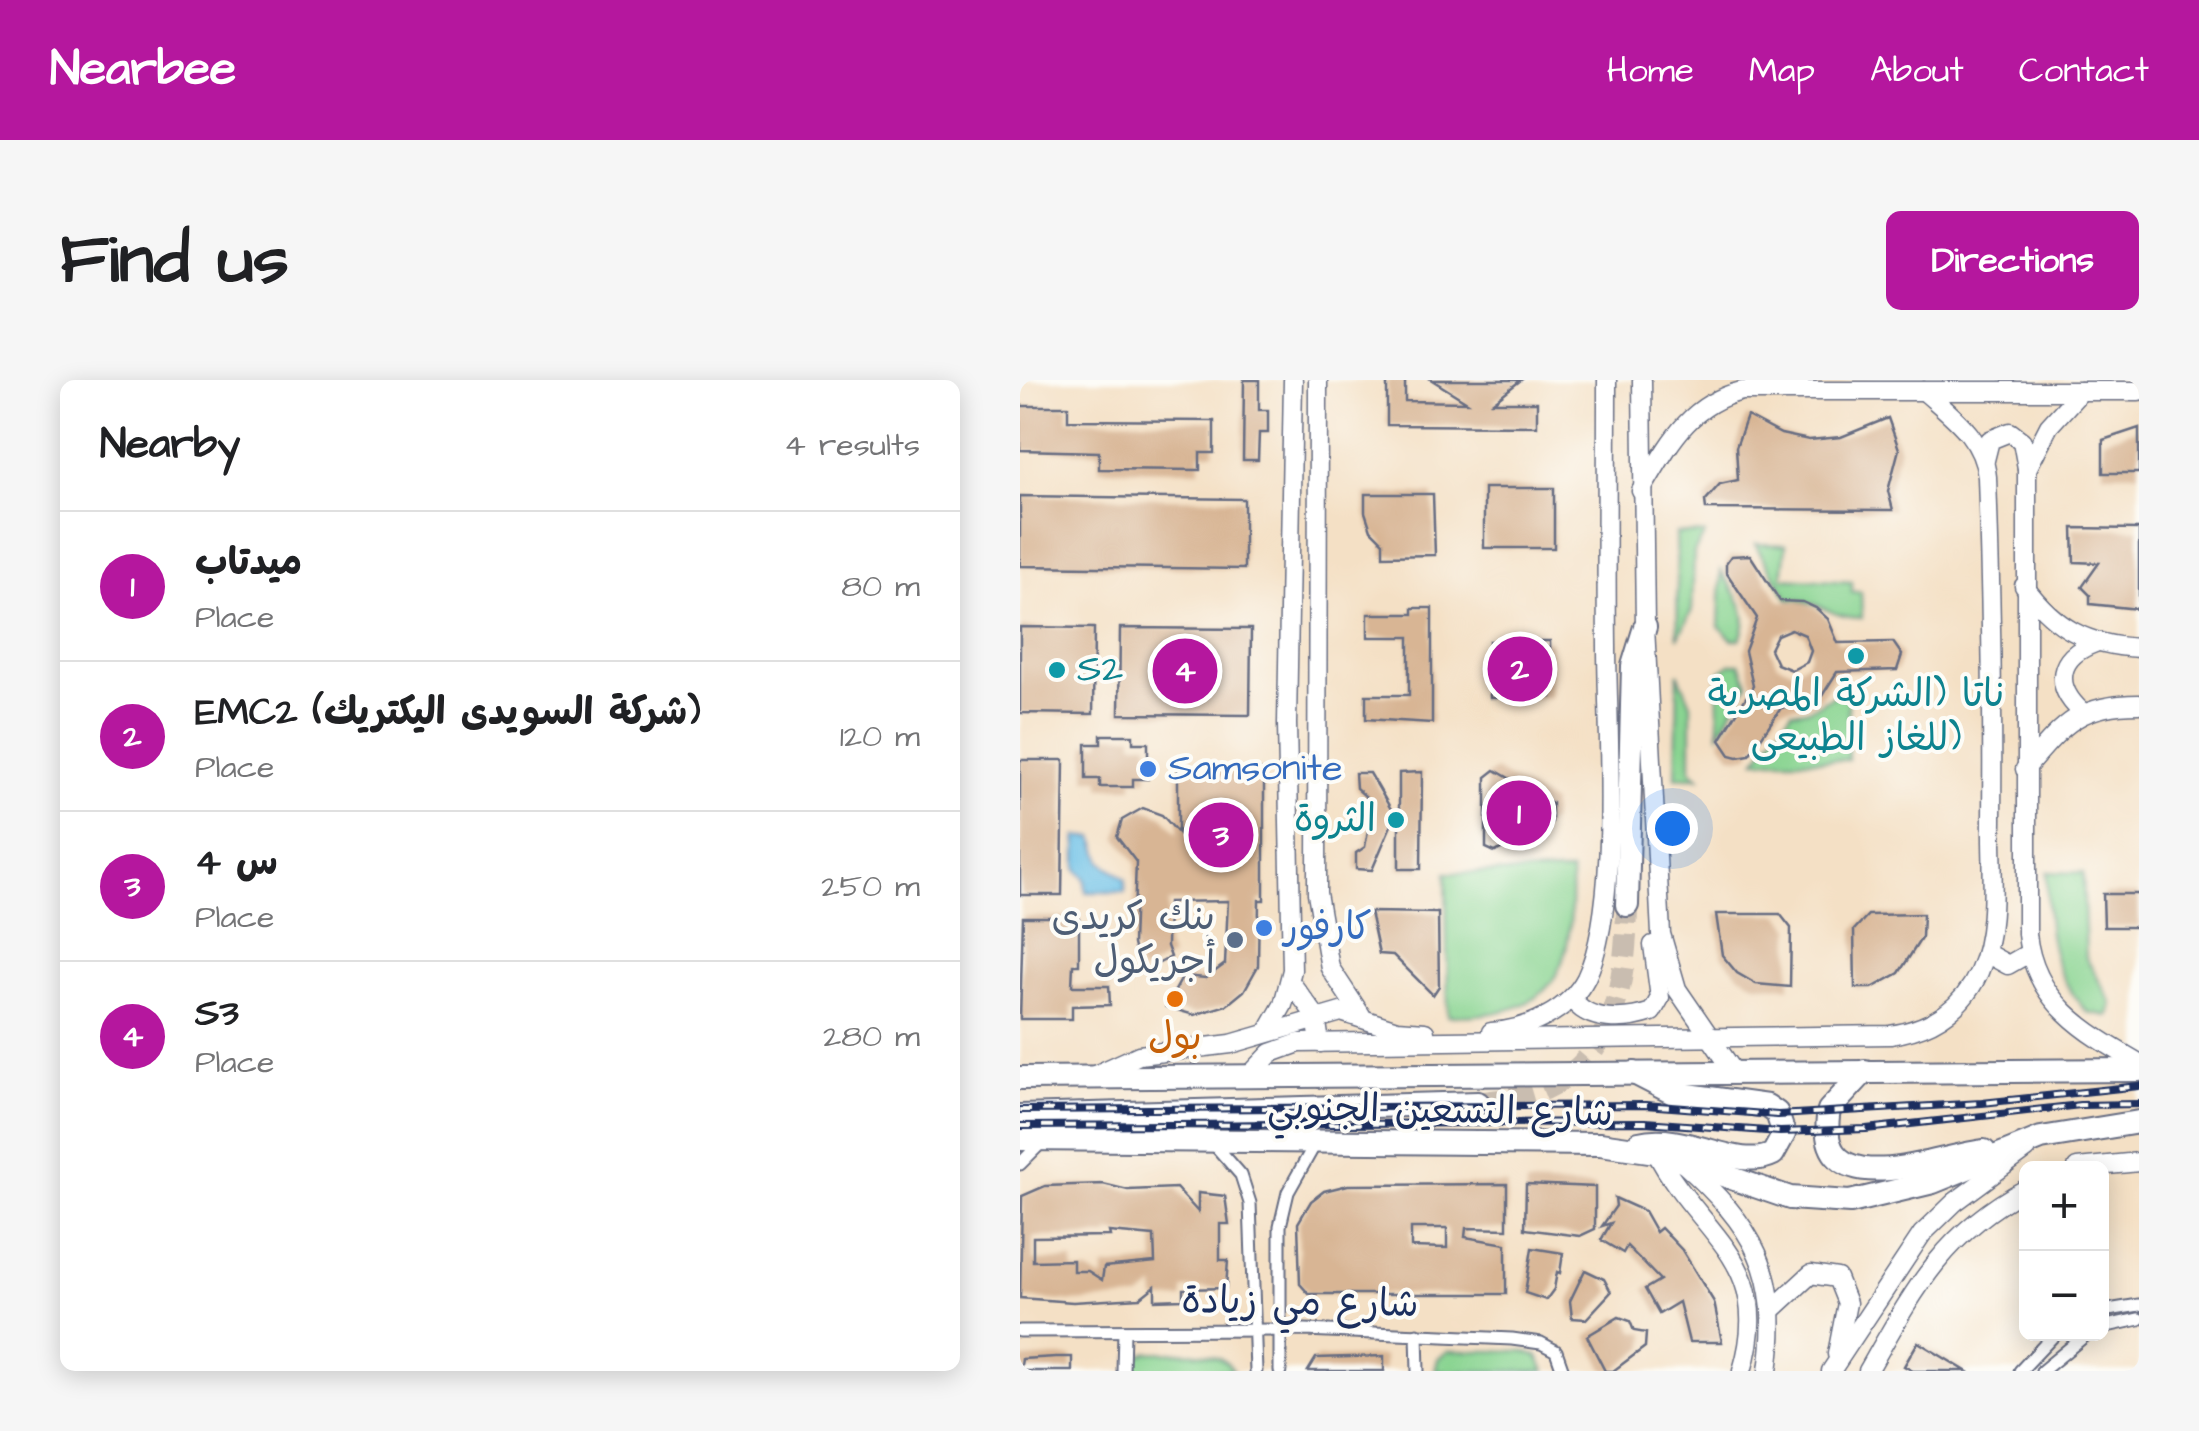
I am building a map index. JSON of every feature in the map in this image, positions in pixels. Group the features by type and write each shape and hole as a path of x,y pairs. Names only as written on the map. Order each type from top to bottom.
{"highway":[{"path":"1627,905 1633,666 1644,627"},
{"name":"شارع التسعين الجنوبي","path":"1020,1078 2139,1066"},
{"path":"1866,1070 1829,1110 1828,1140 1847,1166 1866,1172 1891,1170 2008,1148"},
{"path":"1626,1147 1676,1139 1762,1160 1773,1154 1784,1134 1777,1113 1768,1106 1672,1094 1634,1073"},
{"path":"1020,1116 1478,1102"},
{"name":"شارع التسعين الجنوبي","path":"1020,1140 1213,1144 1532,1142 1626,1147 1667,1156 1790,1198 1850,1202 1922,1186 2008,1148 2041,1138 2139,1122"}],"street":[{"path":"1267,1033 1291,983 1288,894 1292,380"},
{"path":"1318,380 1318,893 1330,968 1361,1015"},
{"path":"1088,1079 1139,1055 1230,1044 1316,1016 1341,1012 1361,1015 1397,1030 1446,1038 1513,1029 1546,1016 1572,998 1594,957 1604,903 1607,380"},
{"path":"1642,380 1644,627 1663,949 1677,989 1734,1072"},
{"path":"1736,380 1756,390"},
{"path":"1641,491 1675,434 1693,414 1729,394 1756,390 2139,391"},
{"path":"1924,391 1971,434 1985,460"},
{"path":"2027,469 2049,426 2081,392"},
{"path":"1250,1075 1270,1053 1284,1047 1320,1043 1446,1038 1890,1035 1931,1025 1963,998 1986,952 1991,896 1993,646 1985,460 1990,440 2010,432 2022,441 2027,469 2024,586 2029,952 2044,988 2068,1018 2139,1066"},
{"path":"2024,586 2052,619 2095,643 2139,648"},
{"path":"2082,712 2062,690 2061,672 2073,653 2095,643"},
{"path":"2025,769 2082,712 2104,705 2139,704"},
{"path":"1572,998 1579,1009 1596,1016 1634,1016 1658,1005 1650,908 1650,828 1656,796"},
{"path":"1288,894 1318,893"},
{"path":"1986,952 2008,965 2029,952"},
{"path":"1291,983 1316,1016 1320,1043"},
{"path":"1833,1368 1936,1218 2041,1138"},
{"path":"1020,1164 1044,1140"},
{"path":"1213,1144 1241,1175 1250,1204 1256,1371"},
{"path":"1280,1371 1283,1206 1315,1144"},
{"path":"1667,1156 1734,1212 1760,1256 1773,1309 1768,1371"},
{"path":"1667,1156 1676,1189 1731,1249 1742,1274 1750,1328 1742,1371"},
{"path":"2109,1165 2139,1162"},
{"path":"1868,1371 1938,1256 1984,1214 2019,1193"},
{"path":"1773,1309 1810,1274 1837,1278 1847,1303 1833,1368"},
{"path":"2109,1310 2139,1305"},
{"path":"2109,1325 2139,1319"},
{"name":"شارع مي زيادة","path":"1020,1331 1280,1330 1540,1343 1556,1351 1563,1371"},
{"path":"1122,1371 1124,1331"},
{"path":"1417,1334 1418,1371"},
{"path":"2020,1371 2049,1341"},
{"path":"2042,1371 2078,1341"}],"green space":[{"path":"1676,533 1705,534 1694,552 1692,610 1678,638"},
{"path":"1755,544 1786,545 1782,578 1852,582 1852,592 1861,592 1862,618 1788,599"},
{"path":"1721,571 1744,612 1740,639 1732,639 1719,627"},
{"path":"1730,664 1740,664 1748,684 1719,733 1718,674"},
{"path":"1678,673 1691,704 1691,770 1699,777 1676,777"},
{"path":"1848,693 1848,760 1756,760 1792,711 1807,710"},
{"path":"1571,872 1569,936 1552,982 1536,997 1514,1008 1448,1016 1446,873"},
{"path":"2047,872 2083,873 2086,958 2112,1003 2109,1016 2087,1012 2057,964 2049,929"},
{"path":"1448,1351 1524,1351 1538,1356 1545,1371 1435,1371 1438,1359"},
{"path":"1148,1352 1207,1355 1227,1363 1233,1371 1130,1371 1137,1356"}],"water":[{"path":"1077,837 1094,837 1102,862 1125,879 1125,892 1086,892 1085,878 1077,870"}],"building":[{"path":"1244,380 1259,380 1259,410 1268,410 1268,433 1259,433 1258,460 1243,460"},
{"path":"1387,380 1405,380 1405,401 1467,402 1432,380 1521,380 1493,402 1537,402 1537,426 1387,425"},
{"path":"1020,406 1068,406 1068,420 1214,421 1214,453 1200,453 1200,470 1099,469 1099,452 1020,450"},
{"path":"1747,416 1781,434 1809,440 1841,437 1888,418 1899,449 1888,491 1893,510 1706,509 1705,501 1720,484 1738,480 1736,447"},
{"path":"2139,428 2139,473 2103,473 2103,440"},
{"path":"1484,488 1554,488 1554,548 1484,548"},
{"path":"1365,494 1433,494 1435,555 1383,556 1383,542 1371,530 1365,512"},
{"path":"1020,496 1244,499 1244,569 1020,566"},
{"path":"2073,528 2139,529 2139,609 2090,604 2090,595 2082,587 2099,563 2074,562"},
{"name":"ناتا (الشركة المصرية للغاز الطبيعى)","path":"1750,555 1780,601 1803,602 1816,608 1828,619 1838,643 1893,642 1902,655 1897,670 1837,672 1822,696 1811,704 1781,708 1749,755 1730,755 1720,740 1753,686 1745,651 1757,618 1726,572 1731,556","holes":["1791,629 1805,635 1811,651 1807,662 1792,670 1777,664 1770,649 1777,635"]},
{"path":"1413,608 1432,608 1432,723 1366,719 1366,695 1409,695 1409,637 1368,637 1368,614 1413,614"},
{"name":"S2","path":"1020,627 1094,628 1093,714 1020,713"},
{"path":"1120,628 1251,629 1250,715 1119,714"},
{"path":"1489,641 1550,641 1551,697 1490,698"},
{"path":"1101,735 1133,735 1133,743 1148,743 1148,779 1133,779 1133,787 1100,787 1100,779 1086,779 1086,744 1101,744"},
{"path":"1020,760 1064,760 1062,895 1020,895"},
{"path":"1178,770 1264,770 1264,900 1259,900 1258,966 1244,991 1227,1005 1194,1015 1166,1007 1183,976 1206,978 1225,964 1228,901 1168,902 1167,946 1171,957 1140,973 1133,944 1136,862 1117,837 1122,820 1143,808 1162,815 1178,833"},
{"path":"1495,770 1552,803 1552,822 1495,852 1486,848 1486,777"},
{"path":"1422,772 1421,869 1399,869 1399,773"},
{"path":"1355,773 1370,773 1395,816 1372,870 1356,869 1356,853 1365,847 1371,814 1365,796 1356,788"},
{"path":"2103,894 2139,894 2139,927 2104,927"},
{"path":"1370,912 1438,913 1439,986 1433,995 1393,955 1379,954"},
{"path":"1716,914 1780,914 1791,928 1790,987 1756,984 1737,973 1722,955"},
{"path":"1923,914 1922,937 1899,973 1872,988 1855,988 1854,930 1868,915"},
{"path":"1023,917 1079,917 1079,965 1073,965 1072,986 1109,986 1110,1005 1072,1006 1072,1019 1020,1019"},
{"path":"1507,1184 1507,1229 1466,1228 1465,1237 1506,1244 1506,1294 1309,1294 1300,1284 1298,1223 1311,1201 1324,1191 1348,1185","holes":["1411,1228 1447,1228 1447,1248 1411,1247"]},
{"path":"1526,1184 1595,1187 1595,1229 1580,1236 1525,1229"},
{"path":"1045,1186 1176,1188 1198,1212 1198,1193 1225,1196 1229,1224 1220,1224 1220,1260 1228,1260 1226,1288 1183,1289 1183,1299 1155,1300 1155,1286 1140,1298 1073,1302 1020,1298 1022,1196","holes":["1109,1232 1154,1236 1155,1262 1104,1267 1102,1280 1088,1271 1073,1271 1073,1260 1033,1261 1033,1237 1110,1236"]},
{"path":"1615,1198 1644,1211 1656,1232 1661,1228 1682,1250 1714,1302 1722,1342 1689,1342 1679,1302 1659,1314 1645,1289 1660,1280 1627,1246 1623,1253 1601,1240 1611,1223 1602,1226 1616,1206"},
{"path":"1532,1248 1563,1253 1560,1273 1557,1272 1554,1289 1546,1300 1525,1293"},
{"path":"1585,1270 1604,1279 1611,1292 1586,1319 1572,1318 1570,1301"},
{"path":"1619,1317 1630,1321 1634,1331 1646,1333 1645,1347 1613,1371 1605,1371 1587,1336"},
{"path":"1918,1342 1966,1371 1913,1371 1904,1366"},
{"path":"1384,1356 1384,1371 1308,1371 1316,1358"},
{"path":"1072,1357 1072,1371 1020,1371 1022,1359"}],"tunnel":[{"path":"1478,1103 1547,1088 1571,1074 1589,1055 1603,1034 1620,984 1627,905"}],"railway":[{"path":"1020,1110 1645,1105 1778,1115 1982,1103 2139,1086"},
{"path":"1020,1126 1645,1122 1780,1132 1866,1129 2080,1105 2139,1104"}],"place":[{"name":"ناتا (الشركة المصرية للغاز الطبيعى)","path":"1856,656"},
{"name":"EMC2 (شركة السويدى اليكتريك)","path":"1520,669"},
{"name":"S2","path":"1057,670"},
{"name":"S3","path":"1185,671"},
{"name":"Samsonite","path":"1148,769"},
{"name":"ميدتاب","path":"1519,813"},
{"name":"الثروة","path":"1396,820"},
{"name":"س 4","path":"1221,835"},
{"name":"كارفور","path":"1264,928"},
{"name":"بنك كريدى أجريكول","path":"1235,940"},
{"name":"بول","path":"1175,999"}]}
